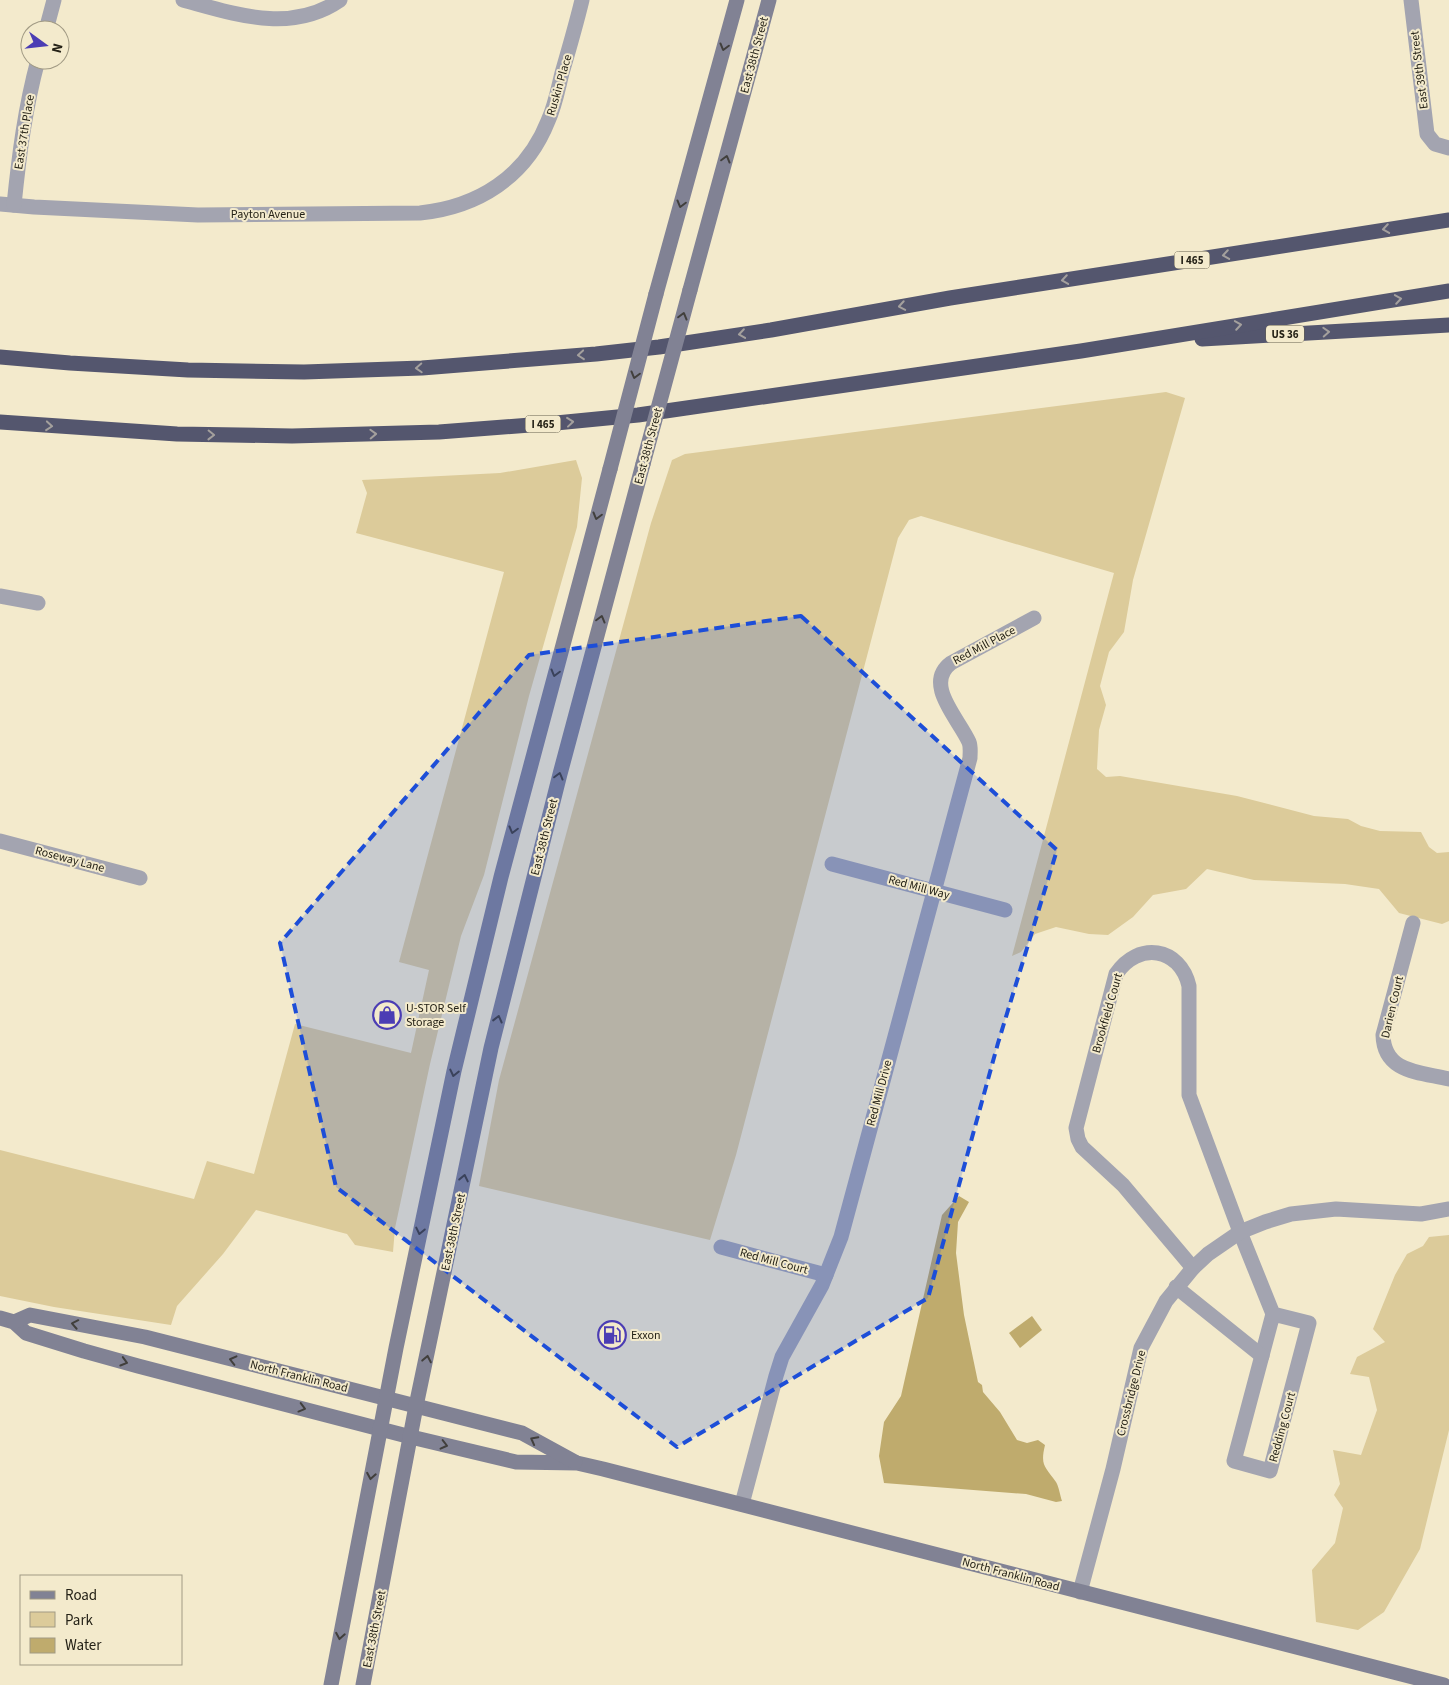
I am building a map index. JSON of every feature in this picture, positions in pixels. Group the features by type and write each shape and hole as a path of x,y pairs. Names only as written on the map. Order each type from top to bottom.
{"highway":[{"name":"I 465","path":"0,357 188,370 304,372 422,368 596,354 659,347 771,330 950,298 1444,220"},
{"name":"I 465","path":"0,422 177,434 292,436 368,435 499,428 638,415 1081,351 1449,291"},
{"name":"US 36","path":"1120,344 1449,325"}],"main road":[{"path":"331,1685 386,1398 454,1071 479,967 518,810 737,0"},
{"name":"East 38th Street","path":"363,1685 416,1406 491,1048 562,764 769,0"},
{"name":"North Franklin Road","path":"7,1320 30,1315 145,1337 522,1433 577,1463"},
{"name":"North Franklin Road","path":"7,1320 26,1333 93,1353 411,1437 516,1462 577,1463 1444,1685"}],"street":[{"path":"49,20 54,0"},
{"path":"183,0 244,16 276,19 299,17 314,13 340,0"},
{"name":"Ruskin Place","path":"523,164 540,140 549,120 582,0"},
{"name":"East 39th Street","path":"1411,0 1426,129 1430,140 1438,145 1449,148"},
{"name":"East 37th Place","path":"7,205 27,102 35,70"},
{"name":"Payton Avenue","path":"7,205 198,215 420,213 451,209 480,197 512,175 523,164"},
{"path":"0,596 38,603"},
{"name":"Red Mill Place","path":"941,677 944,668 951,663 1034,618"},
{"name":"Red Mill Drive","path":"742,1504 782,1357 826,1275 841,1237 970,751 969,743 940,689 941,677"},
{"name":"Roseway Lane","path":"0,841 140,878"},
{"name":"Red Mill Way","path":"832,864 1005,910"},
{"name":"Darien Court","path":"1413,923 1384,1035 1384,1043 1389,1058 1398,1065 1449,1079"},
{"name":"Brookfield Court","path":"1193,1268 1123,1185 1082,1147 1077,1135 1076,1128 1116,974 1131,958 1141,954 1159,953 1169,957 1185,975 1188,986 1190,1095 1240,1232"},
{"name":"Crossbridge Drive","path":"1080,1592 1113,1469 1137,1361 1151,1328 1166,1301 1193,1268 1208,1254 1240,1232 1277,1218 1323,1209 1341,1208 1422,1214 1449,1209"},
{"path":"1240,1232 1273,1314"},
{"name":"Red Mill Court","path":"721,1247 826,1275"},
{"path":"1176,1287 1262,1356"},
{"name":"Redding Court","path":"1273,1314 1309,1323 1270,1471 1234,1461 1273,1314"}],"highlighted area":[{"path":"801,616 1057,850 998,1043 928,1298 677,1447 336,1187 280,943 529,655"}],"green space":[{"path":"1166,392 1185,398 1133,580 1124,632 1109,652 1100,686 1106,705 1099,730 1097,769 1106,777 1120,776 1237,796 1314,816 1348,819 1361,826 1380,831 1421,832 1429,847 1437,853 1449,852 1449,921 1442,924 1399,913 1379,889 1345,884 1254,880 1207,869 1186,889 1153,895 1133,917 1108,935 1089,934 1056,927 1035,934 1021,952 1012,956 1114,573 921,516 909,520 898,538 736,1155 710,1240 479,1186 499,1080 651,523 672,460 685,454"},
{"path":"576,460 582,478 577,527 529,696 484,875 461,936 430,1064 395,1228 393,1252 355,1245 347,1234 256,1210 223,1254 177,1306 171,1325 54,1307 0,1296 0,1150 194,1199 207,1161 254,1174 295,1024 411,1053 429,970 399,962 504,572 356,533 367,493 362,480 500,473"},
{"path":"1449,1235 1449,1430 1420,1549 1384,1612 1358,1630 1316,1622 1312,1570 1335,1543 1343,1508 1334,1495 1340,1484 1333,1450 1361,1455 1377,1410 1369,1377 1350,1374 1357,1357 1385,1342 1373,1329 1395,1275 1407,1254 1423,1246 1429,1237"}],"water":[{"path":"959,1196 969,1202 958,1222 956,1253 964,1315 978,1382 982,1385 983,1392 1000,1412 1017,1440 1027,1443 1038,1440 1045,1445 1043,1462 1057,1484 1062,1501 1056,1502 1026,1494 884,1483 879,1456 884,1422 901,1396 942,1215"},
{"path":"1032,1316 1042,1330 1020,1348 1009,1333"}],"place":[{"name":"U-STOR Self Storage","path":"387,1015"},
{"name":"Exxon","path":"612,1335"}]}
